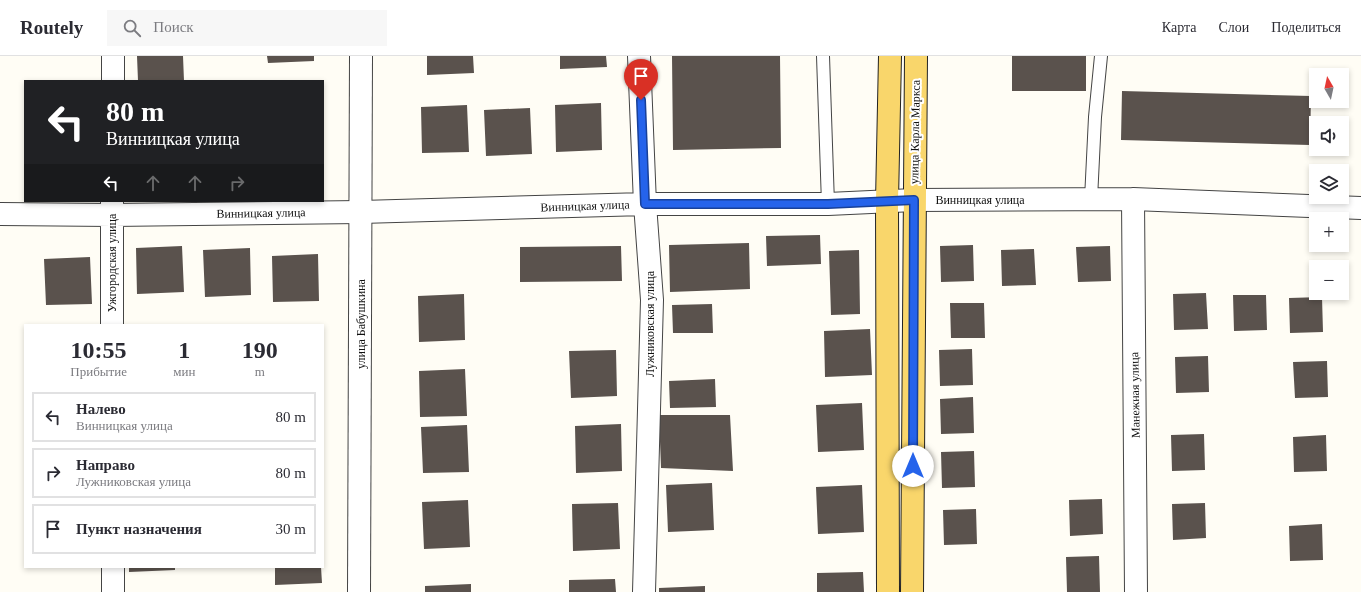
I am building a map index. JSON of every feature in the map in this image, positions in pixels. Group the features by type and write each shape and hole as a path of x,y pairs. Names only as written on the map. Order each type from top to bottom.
{"main road":[{"path":"888,592 887,201 890,56"},
{"name":"улица Карла Маркса","path":"912,592 916,56"}],"street":[{"path":"113,56 113,80"},
{"name":"улица Бабушкина","path":"359,592 361,56"},
{"name":"Лужниковская улица","path":"639,56 645,204 652,300 644,592"},
{"name":"Винницкая улица","path":"0,214 112,208 361,212 645,204 828,204 914,200 1091,199 1133,199 1361,208"},
{"name":"Манежная улица","path":"1133,199 1136,592"},
{"name":"Ужгородская улица","path":"112,208 112,324"},
{"path":"113,568 114,592"}],"lane":[{"path":"823,56 828,204"},
{"path":"1091,199 1095,116 1101,56"}],"building":[{"path":"137,56 183,56 184,80 138,80"},
{"path":"267,56 314,56 314,61 268,63"},
{"path":"427,56 473,56 474,73 427,75"},
{"path":"560,56 606,56 607,67 560,69"},
{"path":"672,56 780,56 781,148 673,150"},
{"path":"1012,56 1086,56 1086,91 1012,91"},
{"path":"1122,91 1309,96 1309,108 1311,108 1311,116 1309,116 1309,145 1121,140"},
{"path":"601,103 602,150 556,152 555,105"},
{"path":"467,105 469,152 422,153 421,107"},
{"path":"530,108 532,154 486,156 484,110"},
{"path":"820,235 821,264 767,266 766,236"},
{"path":"749,243 750,289 670,292 669,245"},
{"path":"973,245 974,281 941,282 940,246"},
{"path":"182,246 184,292 137,294 136,248"},
{"path":"621,246 622,281 520,282 520,247"},
{"path":"1110,246 1111,281 1078,282 1076,247"},
{"path":"250,248 251,295 205,297 203,250"},
{"path":"1034,249 1036,285 1002,286 1001,250"},
{"path":"859,250 860,314 831,315 829,251"},
{"path":"318,254 319,301 273,302 272,256"},
{"path":"90,257 92,304 46,305 44,259"},
{"path":"1206,293 1208,329 1174,330 1173,294"},
{"path":"464,294 465,340 419,342 418,296"},
{"path":"1233,295 1266,295 1267,330 1234,331"},
{"path":"1309,297 1309,300 1322,300 1323,332 1290,333 1289,298"},
{"path":"950,303 984,303 985,338 951,338"},
{"path":"712,304 713,333 673,333 672,305"},
{"path":"870,329 872,375 825,377 824,331"},
{"path":"972,349 973,385 940,386 939,350"},
{"path":"616,350 617,396 571,398 569,351"},
{"path":"1208,356 1209,392 1176,393 1175,357"},
{"path":"1327,361 1328,397 1295,398 1293,362"},
{"path":"465,369 467,416 420,417 419,371"},
{"path":"715,379 716,407 670,408 669,381"},
{"path":"973,397 974,433 941,434 940,399"},
{"path":"862,403 864,450 818,452 816,405"},
{"path":"659,415 730,415 733,471 661,468"},
{"path":"621,424 622,471 576,473 575,426"},
{"path":"467,425 469,472 423,473 421,427"},
{"path":"1204,434 1205,470 1172,471 1171,435"},
{"path":"1326,435 1327,471 1294,472 1293,437"},
{"path":"974,451 975,487 942,488 941,452"},
{"path":"712,483 714,530 668,532 666,485"},
{"path":"862,485 864,532 818,534 816,487"},
{"path":"1102,499 1103,534 1070,536 1069,500"},
{"path":"468,500 470,547 424,549 422,502"},
{"path":"618,503 620,549 573,551 572,504"},
{"path":"1205,503 1206,538 1173,540 1172,504"},
{"path":"976,509 977,544 944,545 943,510"},
{"path":"1322,524 1323,560 1290,561 1289,526"},
{"path":"1099,556 1100,592 1067,592 1066,557"},
{"path":"129,568 175,568 175,570 129,572"},
{"path":"275,568 321,568 322,583 275,585"},
{"path":"863,572 864,592 817,592 817,573"},
{"path":"615,579 616,592 569,592 569,580"},
{"path":"471,584 471,592 425,592 425,586"},
{"path":"705,586 705,592 659,592 659,588"}],"route":[{"path":"641,100 645,204 828,204 914,200 913,466"}]}
